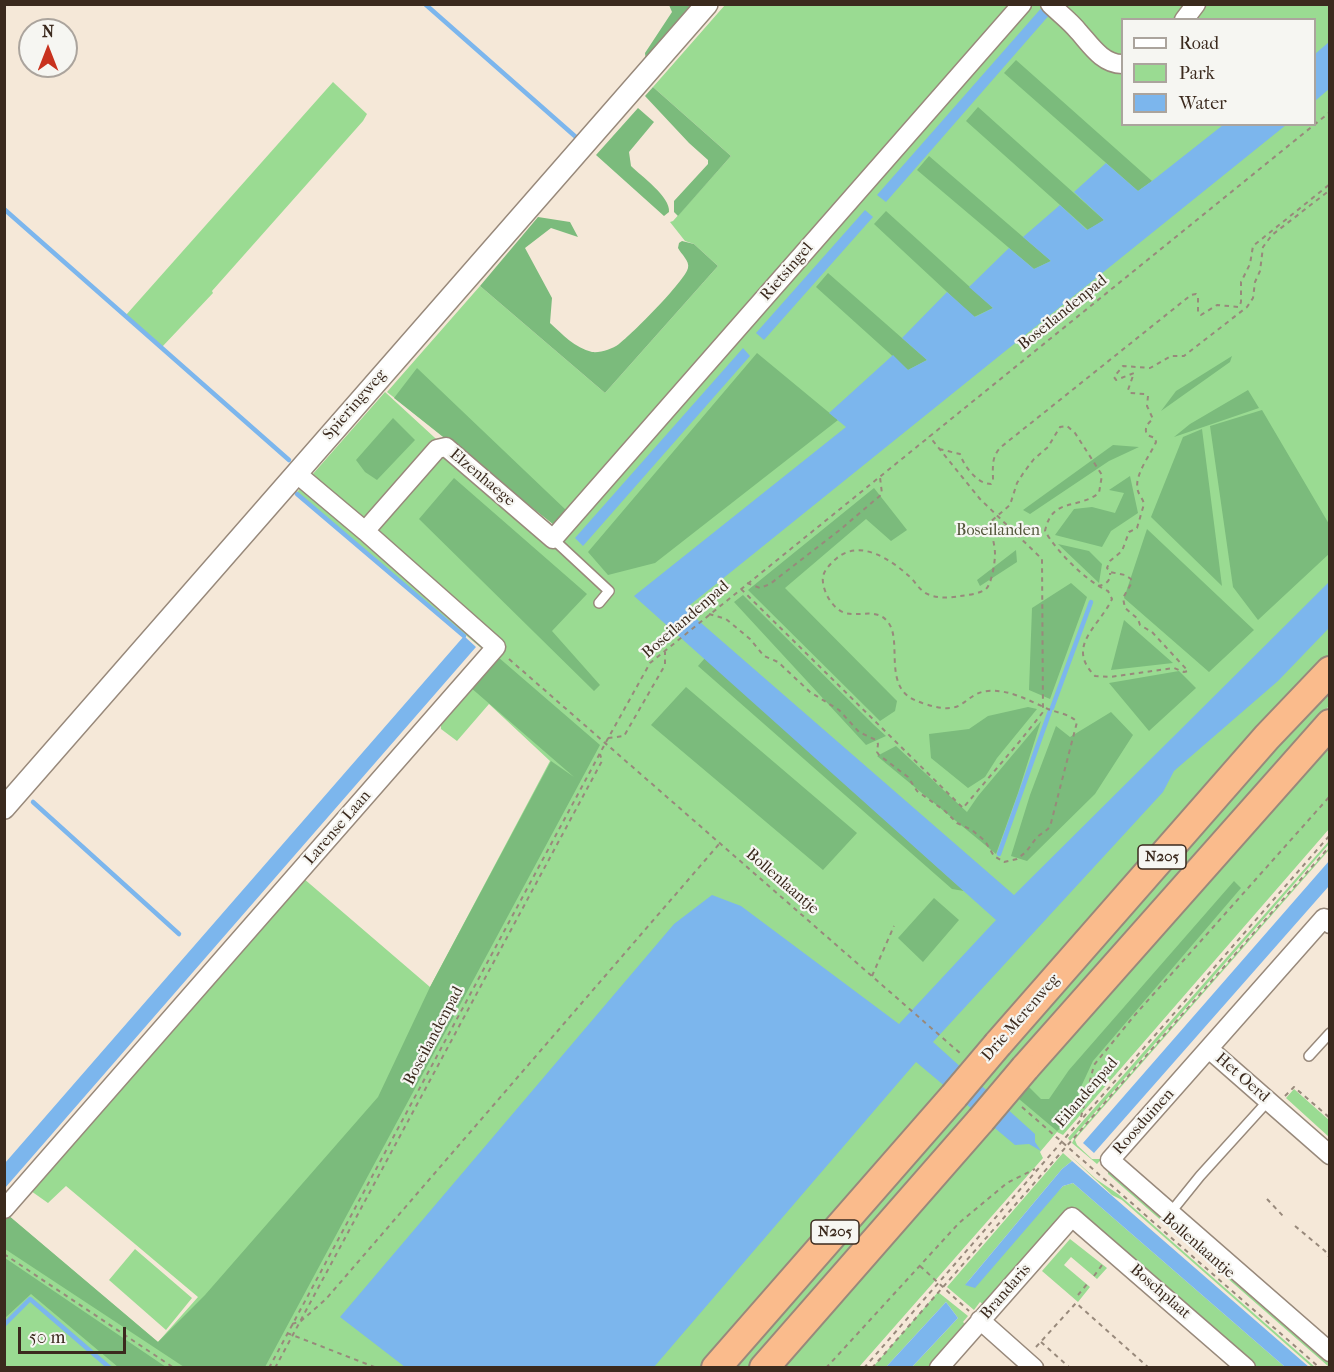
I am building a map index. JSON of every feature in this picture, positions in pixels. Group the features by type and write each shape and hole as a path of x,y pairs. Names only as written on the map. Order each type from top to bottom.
{"highway":[{"name":"Drie Merenweg","path":"716,1368 1267,737 1329,671"},
{"name":"N205","path":"764,1368 1329,724"}],"street":[{"name":"Spieringweg","path":"4,808 707,4"},
{"name":"Rietsingel","path":"553,539 1022,4"},
{"path":"1186,18 1196,4"},
{"path":"1053,7 1077,29 1095,51 1107,59 1121,64"},
{"name":"Elzenhaege","path":"365,531 437,449 446,447 553,539"},
{"path":"296,473 496,647"},
{"name":"Larense Laan","path":"4,1209 496,647"},
{"name":"Roosduinen","path":"1327,921 1110,1160 1329,1352"},
{"name":"Het Oerd","path":"1209,1049 1329,1155"},
{"name":"Brandaris","path":"939,1368 1072,1216"},
{"name":"Boschplaat","path":"1072,1216 1246,1368"},
{"path":"980,1320 1030,1364"}],"lane":[{"path":"553,539 609,591 599,603"},
{"path":"1309,1056 1329,1033"},
{"path":"1171,1212 1200,1176 1272,1104"}],"path":[{"name":"Boseilandenpad","path":"1316,123 1329,112"},
{"name":"Boseilandenpad","path":"269,1368 608,738 651,663 1312,126"},
{"path":"939,449 960,454 962,463 974,475 984,483 991,484 993,459 1001,447 1191,295 1198,296 1197,309 1201,315 1216,305 1239,307 1241,282 1250,264 1253,246 1329,184"},
{"path":"1098,586 1104,585 1111,577 1107,568 1110,561 1122,551 1126,536 1137,528 1141,519 1144,504 1138,493 1137,485 1144,463 1156,442 1155,438 1146,435 1145,432 1146,426 1153,419 1147,406 1148,396 1130,393 1128,390 1134,374 1115,380 1114,377 1124,366 1150,368 1171,356 1184,356 1247,307 1253,298 1263,248 1272,234 1329,190"},
{"path":"709,615 726,619 750,639 764,656 778,662 810,692 839,710 859,732 876,740 879,755 908,777 917,791 945,811 957,823 972,830 985,841 994,856 1004,862 1017,859 1026,852 1036,837 1048,829 1077,722 1070,716 1027,699 992,691 970,696 962,704 949,709 915,701 904,692 895,671 890,622 879,614 843,613 832,603 824,589 823,576 830,565 844,553 864,550 892,563 924,592 933,596 957,597 984,590 988,586 995,555 989,523 1010,504 1017,483 1024,472 1048,447 1062,426 1070,428 1102,475 1098,493 1093,498 1055,509 1047,520 1045,531 1054,546 1098,586 1108,591 1112,599 1106,612 1086,636 1083,654 1086,667 1095,676 1110,678 1174,668 1184,672 1188,670 1152,632 1140,625 1138,619 1125,608 1123,598 1131,584 1131,579 1125,575 1110,572"},
{"path":"741,589 963,808 1040,716 1043,706 1042,559 997,516 929,436"},
{"path":"747,583 760,588 770,584 841,530 882,494 880,477"},
{"name":"Bollenlaantje","path":"496,647 943,1038"},
{"path":"608,738 624,736 665,665 665,651"},
{"path":"275,1368 602,761 600,754"},
{"path":"1080,1119 1094,1065 1134,1016 1329,796"},
{"name":"Eilandenpad","path":"864,1368 1329,835"},
{"path":"291,1325 301,1321 326,1299 720,843"},
{"path":"872,1368 1329,846"},
{"path":"872,976 894,926"},
{"name":"Het Oerd","path":"1272,1104 1294,1087 1329,1118"},
{"name":"Bollenlaantje","path":"1061,1141 1320,1368"},
{"path":"826,1368 959,1223 1008,1183 1037,1168"},
{"path":"1267,1199 1283,1216"},
{"path":"1295,1226 1329,1257"},
{"path":"4,1254 174,1368"},
{"path":"920,1265 980,1320"},
{"path":"1078,1295 1087,1284"},
{"path":"1030,1364 1041,1342 1076,1303 1149,1368"},
{"path":"287,1333 377,1368"},
{"path":"1041,1342 1070,1368"}],"green space":[{"path":"669,5 695,5 646,62 645,53 672,12"},
{"path":"725,5 1014,5 762,291 753,297 555,525 387,392 480,286 605,393 718,266 694,244 685,241 670,222 731,156 653,87"},
{"name":"Boseilanden","path":"1027,5 1329,5 1329,706 1310,727 1329,736 1329,829 1063,1135 1057,1132 1040,1152 1043,1158 859,1367 5,1367 4,1212 158,1342 198,1297 66,1186 48,1203 31,1191 303,878 430,987 550,761 489,704 457,741 441,729 441,720 494,659 297,492 385,392 545,539"},
{"path":"1016,60 1152,181 1138,191 1004,73"},
{"path":"333,82 367,114 363,121 212,291 213,293 162,347 126,315"},
{"path":"653,87 731,156 678,216 674,212 674,201 708,164 708,160 645,96"},
{"path":"978,107 1104,220 1088,230 966,121"},
{"path":"638,108 654,122 629,152 631,166 665,200 669,212 664,216 596,155"},
{"path":"929,156 1051,261 1034,269 917,170"},
{"path":"886,211 993,308 974,317 874,224"},
{"path":"538,217 570,222 578,237 551,228 525,248 552,298 550,323 574,344 592,352 613,348 619,344 678,284 688,268 687,260 678,248 679,243 682,241 694,244 718,266 605,393 480,286"},
{"path":"828,273 927,360 908,370 816,287"},
{"path":"757,353 838,420 655,563 608,575 588,552"},
{"path":"1232,356 1230,362 1161,411 1176,391"},
{"path":"417,368 567,511 554,525 394,398"},
{"path":"1248,390 1259,408 1174,437 1190,424"},
{"path":"1262,410 1329,524 1330,553 1258,620 1233,587 1210,426"},
{"path":"393,418 415,440 377,480 365,472 356,460"},
{"path":"1202,429 1222,586 1151,517 1183,437"},
{"path":"1113,445 1139,447 1109,461 1030,514 1023,510"},
{"path":"1130,476 1138,513 1111,531 1102,547 1055,535 1074,509 1092,507 1115,513 1124,493 1109,490"},
{"path":"454,478 587,594 552,631 600,685 594,691 419,519"},
{"path":"874,488 907,530 891,541 866,519 785,588 897,701 895,711 880,721 748,590"},
{"path":"1147,529 1254,630 1209,672 1124,598"},
{"path":"1058,544 1089,551 1102,564 1099,583"},
{"path":"1016,550 1017,562 980,586 977,580"},
{"path":"1071,583 1087,597 1050,699 1029,690 1032,608"},
{"path":"743,595 886,736 866,745 734,602"},
{"path":"1124,620 1173,663 1111,670"},
{"path":"498,657 600,745 265,1367 184,1367 5,1249 5,1218 8,1215 158,1342 205,1295 378,1097 430,987 551,761 574,777 470,687"},
{"path":"705,658 964,891 952,889 698,666"},
{"path":"1179,671 1196,688 1149,731 1109,683"},
{"path":"686,687 857,833 823,870 651,725"},
{"path":"1028,707 1037,709 997,758 985,777 968,788 931,758 929,734 969,729 988,716"},
{"path":"1111,712 1133,735 1095,794 1027,861 1011,856 1030,795 1056,726 1070,737"},
{"path":"1041,721 996,854 877,756 896,746 967,812"},
{"path":"1329,841 1329,844 1070,1141 1068,1138"},
{"path":"1329,848 1077,1137 1075,1140 1077,1145 1092,1159 1100,1159 1195,1052 1195,1048 1198,1050 1097,1164 1072,1143 1075,1137"},
{"path":"1234,881 1241,888 1093,1061 1079,1091 1073,1118 1057,1131 1019,1099 1028,1086 1041,1099 1049,1099 1069,1070"},
{"path":"934,898 959,920 923,962 898,938"},
{"path":"1294,1089 1329,1120 1329,1137 1286,1098"},
{"path":"1065,1151 1096,1179 1118,1194 1315,1367 1312,1367 1122,1200 1112,1195"},
{"path":"1063,1153 1072,1161 1062,1169 965,1285 1063,1186 1073,1183 1285,1367 1255,1367 1073,1207 985,1306 980,1302 974,1310 947,1287"},
{"path":"1108,1170 1329,1359 1329,1367 1108,1174"},
{"path":"1070,1239 1107,1268 1097,1279 1071,1257 1064,1265 1090,1287 1078,1302 1042,1271"},
{"path":"135,1249 192,1298 166,1330 109,1280"},
{"path":"5,1258 166,1367 118,1367 31,1294 5,1318"},
{"path":"938,1292 968,1316 963,1322 967,1326 930,1367 912,1367 958,1318 946,1302 886,1367 872,1368"}],"water":[{"path":"1044,5 1058,5 886,202 877,195"},
{"path":"1329,42 1329,89 1316,100 1316,53"},
{"path":"1222,126 1285,126 685,609 1014,895 1329,582 1329,628 1278,681 1174,771 1163,792 933,1042 1035,1134 1035,1142 1041,1151 1029,1144 1015,1145 916,1062 654,1367 405,1367 340,1317 674,924 712,895 741,906 899,1024 996,920 634,596 846,427 829,413 893,355 908,370 927,360 902,338 947,292 975,317 993,308 969,287 1009,248 1034,269 1051,261 1023,237 1060,205 1087,230 1104,220 1074,192 1106,163 1138,191"},
{"path":"865,210 873,217 764,340 756,333"},
{"path":"743,348 750,356 583,546 575,538"},
{"path":"464,636 476,647 5,1188 5,1163"},
{"path":"1329,861 1329,886 1094,1153 1083,1143"},
{"path":"1072,1161 1309,1367 1285,1367 1073,1183 1063,1186 975,1288 965,1285 1062,1169"},
{"path":"946,1302 958,1318 912,1367 886,1367"}],"waterway":[{"path":"425,4 577,138"},
{"path":"4,209 289,460"},
{"path":"297,494 464,636"},
{"path":"1052,708 1091,602"},
{"path":"999,854 1050,711"},
{"path":"33,802 179,934"},
{"path":"4,1325 30,1299 110,1368"}]}
